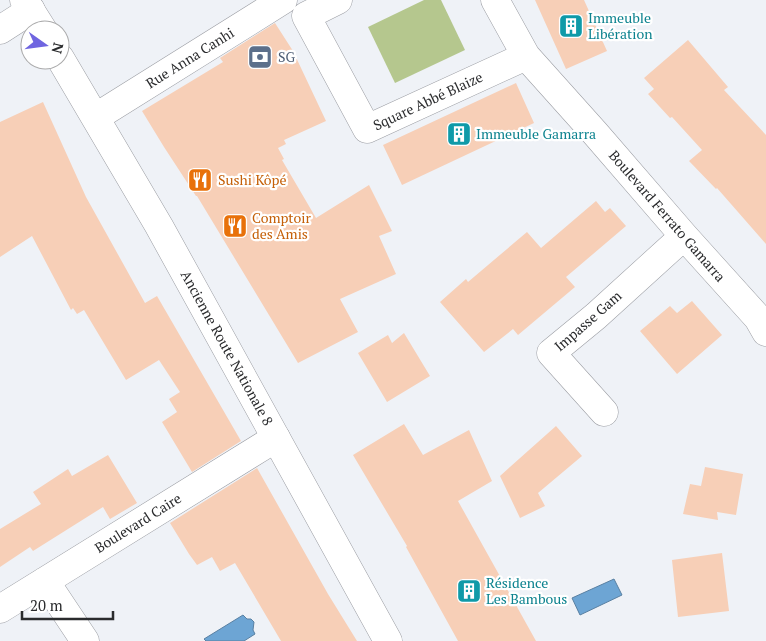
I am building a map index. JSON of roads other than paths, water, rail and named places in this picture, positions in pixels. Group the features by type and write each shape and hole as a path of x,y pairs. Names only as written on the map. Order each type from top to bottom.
{"street":[{"name":"Rue Anna Canhi","path":"96,117 283,0"},
{"name":"Square Abbé Blaize","path":"338,0 303,8 368,130 526,56"},
{"path":"495,0 526,56"},
{"path":"0,30 33,13"},
{"name":"Boulevard Ferrato Gamarra","path":"526,56 758,318 766,332"},
{"name":"Ancienne Route Nationale 8","path":"67,70 160,226 388,641"},
{"name":"Impasse Gam","path":"604,412 551,354 684,236"},
{"name":"Boulevard Caire","path":"0,609 276,438"},
{"path":"45,580 85,641"}],"water":[{"path":"614,579 622,595 580,615 572,598"},
{"path":"243,615 254,622 253,630 255,634 244,641 206,641 204,639"}],"place":[{"name":"Immeuble Libération","path":"571,26"},
{"name":"SG","path":"260,57"},
{"name":"Immeuble Gamarra","path":"459,134"},
{"name":"Sushi Kôpé","path":"200,180"},
{"name":"Comptoir des Amis","path":"235,226"},
{"name":"Résidence Les Bambous","path":"469,591"}]}
